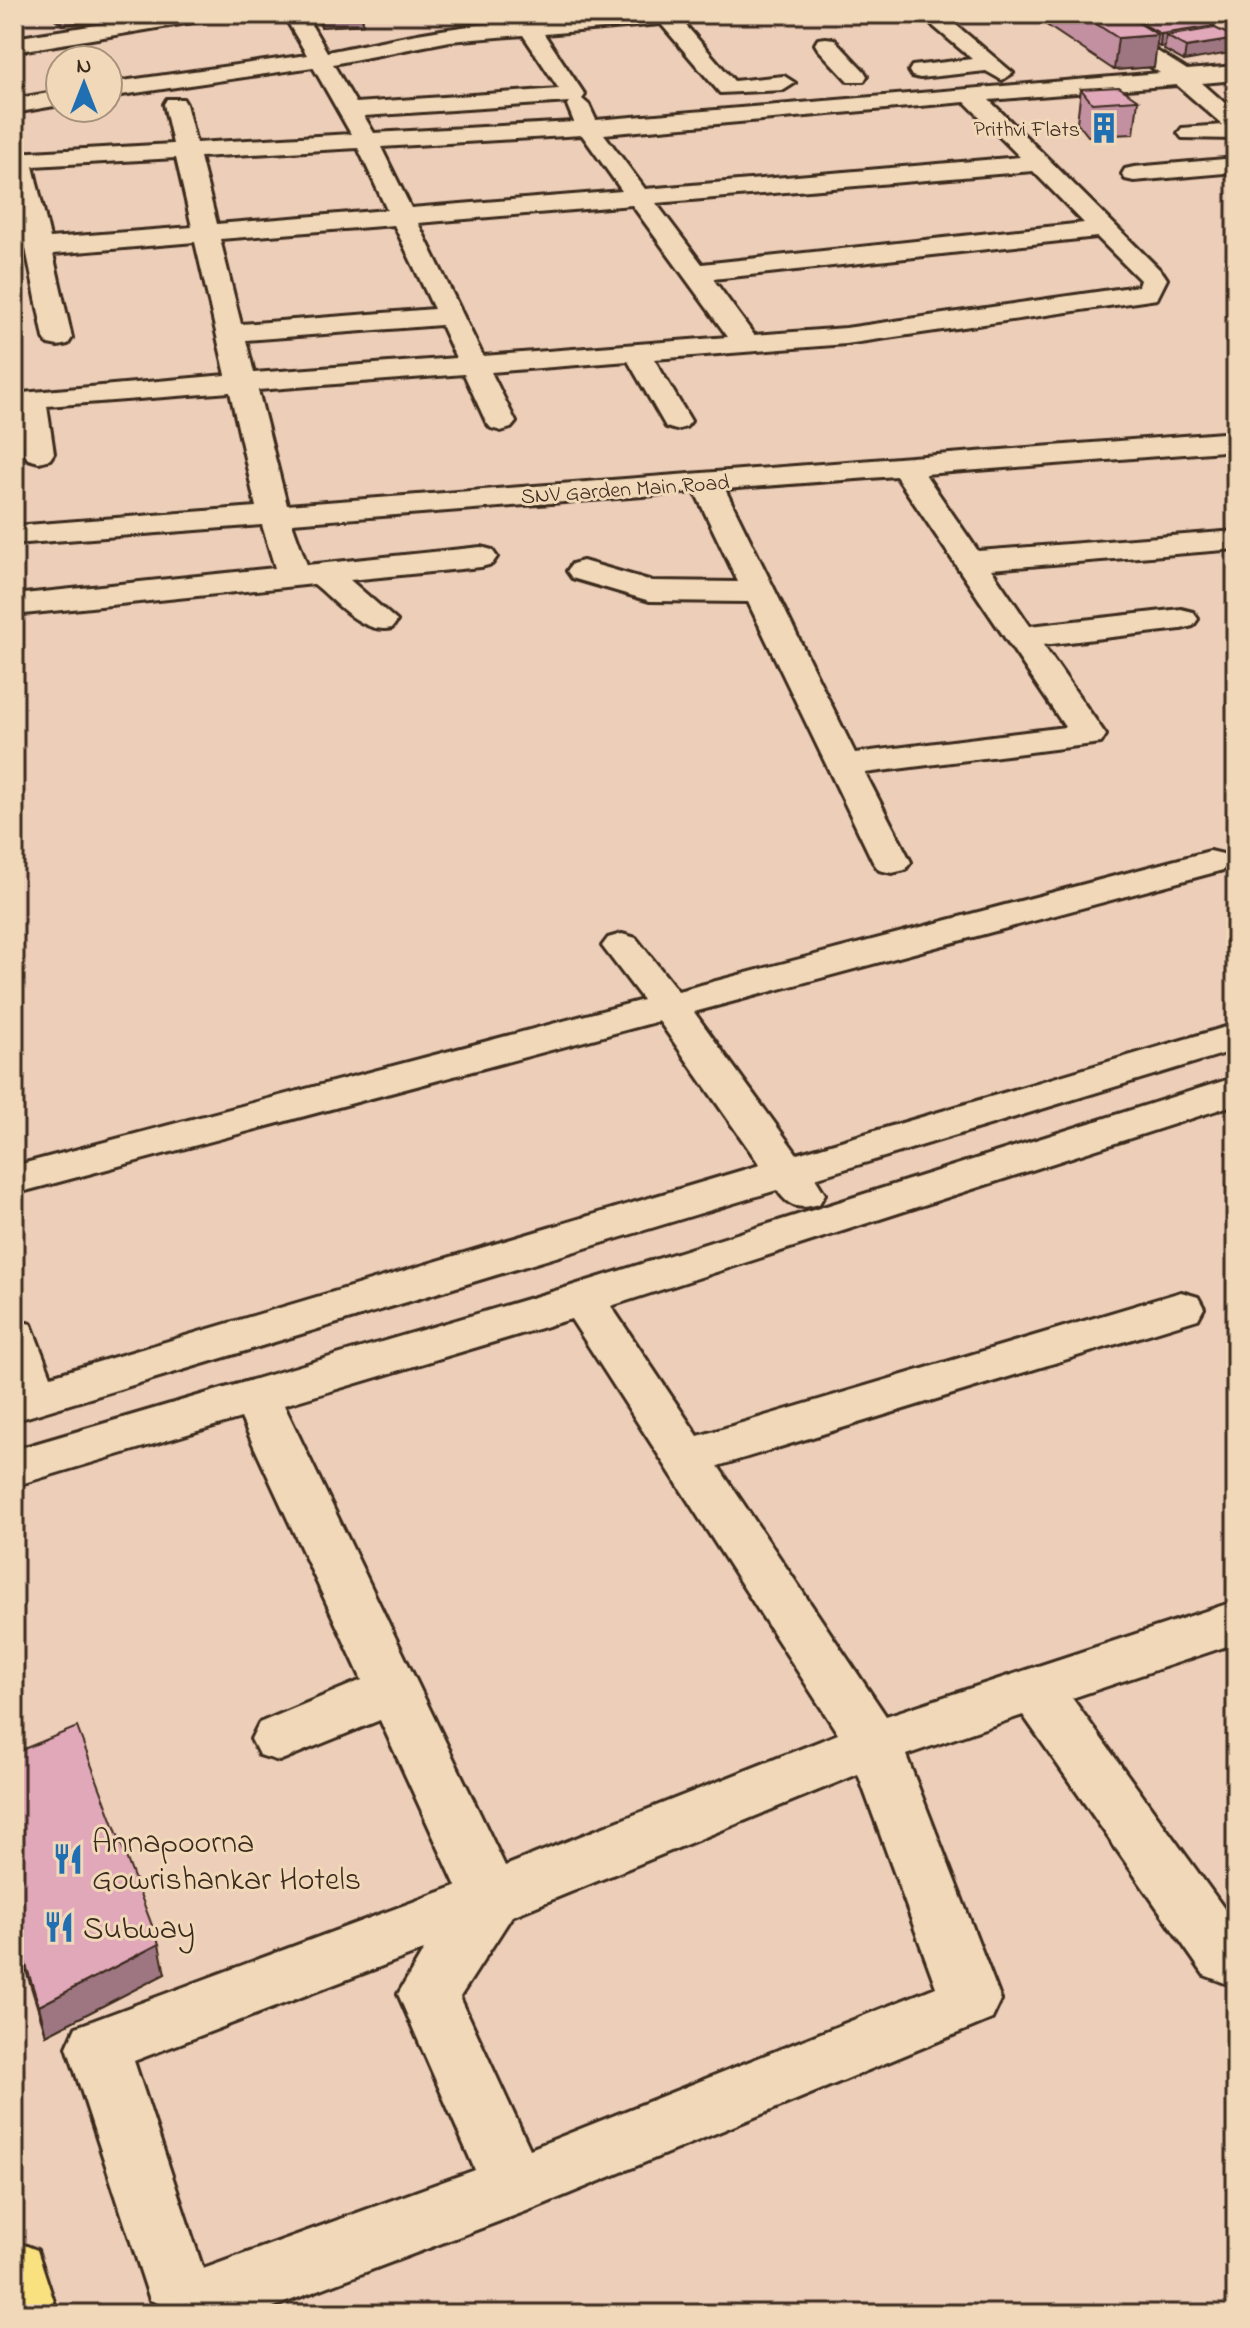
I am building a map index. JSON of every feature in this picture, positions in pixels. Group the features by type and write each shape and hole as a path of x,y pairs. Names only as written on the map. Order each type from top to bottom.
{"main road":[{"path":"14,2273 25,2314"}],"street":[{"path":"14,45 118,20 205,14"},
{"path":"294,14 367,142 501,422"},
{"path":"124,87 319,60 450,35 528,26 700,14"},
{"path":"930,14 1024,90"},
{"path":"1084,14 1182,77 1236,125"},
{"path":"667,17 728,88 799,81"},
{"path":"118,20 153,82"},
{"path":"528,26 574,95 588,128 747,344"},
{"path":"826,44 864,76 828,79"},
{"path":"901,72 992,64"},
{"path":"58,338 17,160 588,128 1236,73"},
{"path":"348,110 574,95"},
{"path":"39,453 32,399 846,336 1148,293 1154,279 971,95"},
{"path":"14,106 44,101"},
{"path":"175,104 273,512 308,575 380,621"},
{"path":"1190,133 1236,132"},
{"path":"39,247 640,199 1040,163"},
{"path":"1134,174 1236,165"},
{"path":"695,273 1106,228"},
{"path":"232,333 451,316"},
{"path":"637,353 676,421"},
{"name":"SNV Garden Main Road","path":"14,535 273,512 1236,441"},
{"path":"843,765 1088,735 905,467"},
{"path":"706,482 892,862"},
{"path":"970,561 1236,540"},
{"path":"14,605 481,557"},
{"path":"583,571 650,591 760,592"},
{"path":"1021,637 1181,619"},
{"path":"14,1180 1210,862"},
{"path":"622,946 669,1006 823,1222"},
{"path":"14,1336 24,1400 1236,1037"},
{"path":"14,1468 582,1299 1236,1090"},
{"path":"582,1299 874,1743 971,2000 514,2186 195,2286 98,2047 491,1898 874,1743 1236,1622"},
{"path":"686,1458 1181,1308"},
{"path":"255,1396 491,1898"},
{"path":"1035,1689 1225,1957"},
{"path":"279,1739 392,1691"},
{"path":"491,1898 428,1994 514,2186"}],"building":[{"path":"468,14 502,14 470,17"},
{"path":"1081,14 1124,14 1158,35 1118,38"},
{"path":"1196,14 1214,26 1161,34 1139,22"},
{"path":"1215,28 1236,39 1186,47 1166,36"},
{"path":"1119,87 1138,100 1092,103 1081,89"},
{"name":"Annapoorna Gowrishankar Hotels","path":"77,1727 159,1944 39,2006 14,1927 14,1753"}],"place":[{"name":"Prithvi Flats","path":"1104,128"},
{"name":"Annapoorna Gowrishankar Hotels","path":"68,1859"},
{"name":"Subway","path":"59,1927"}]}
